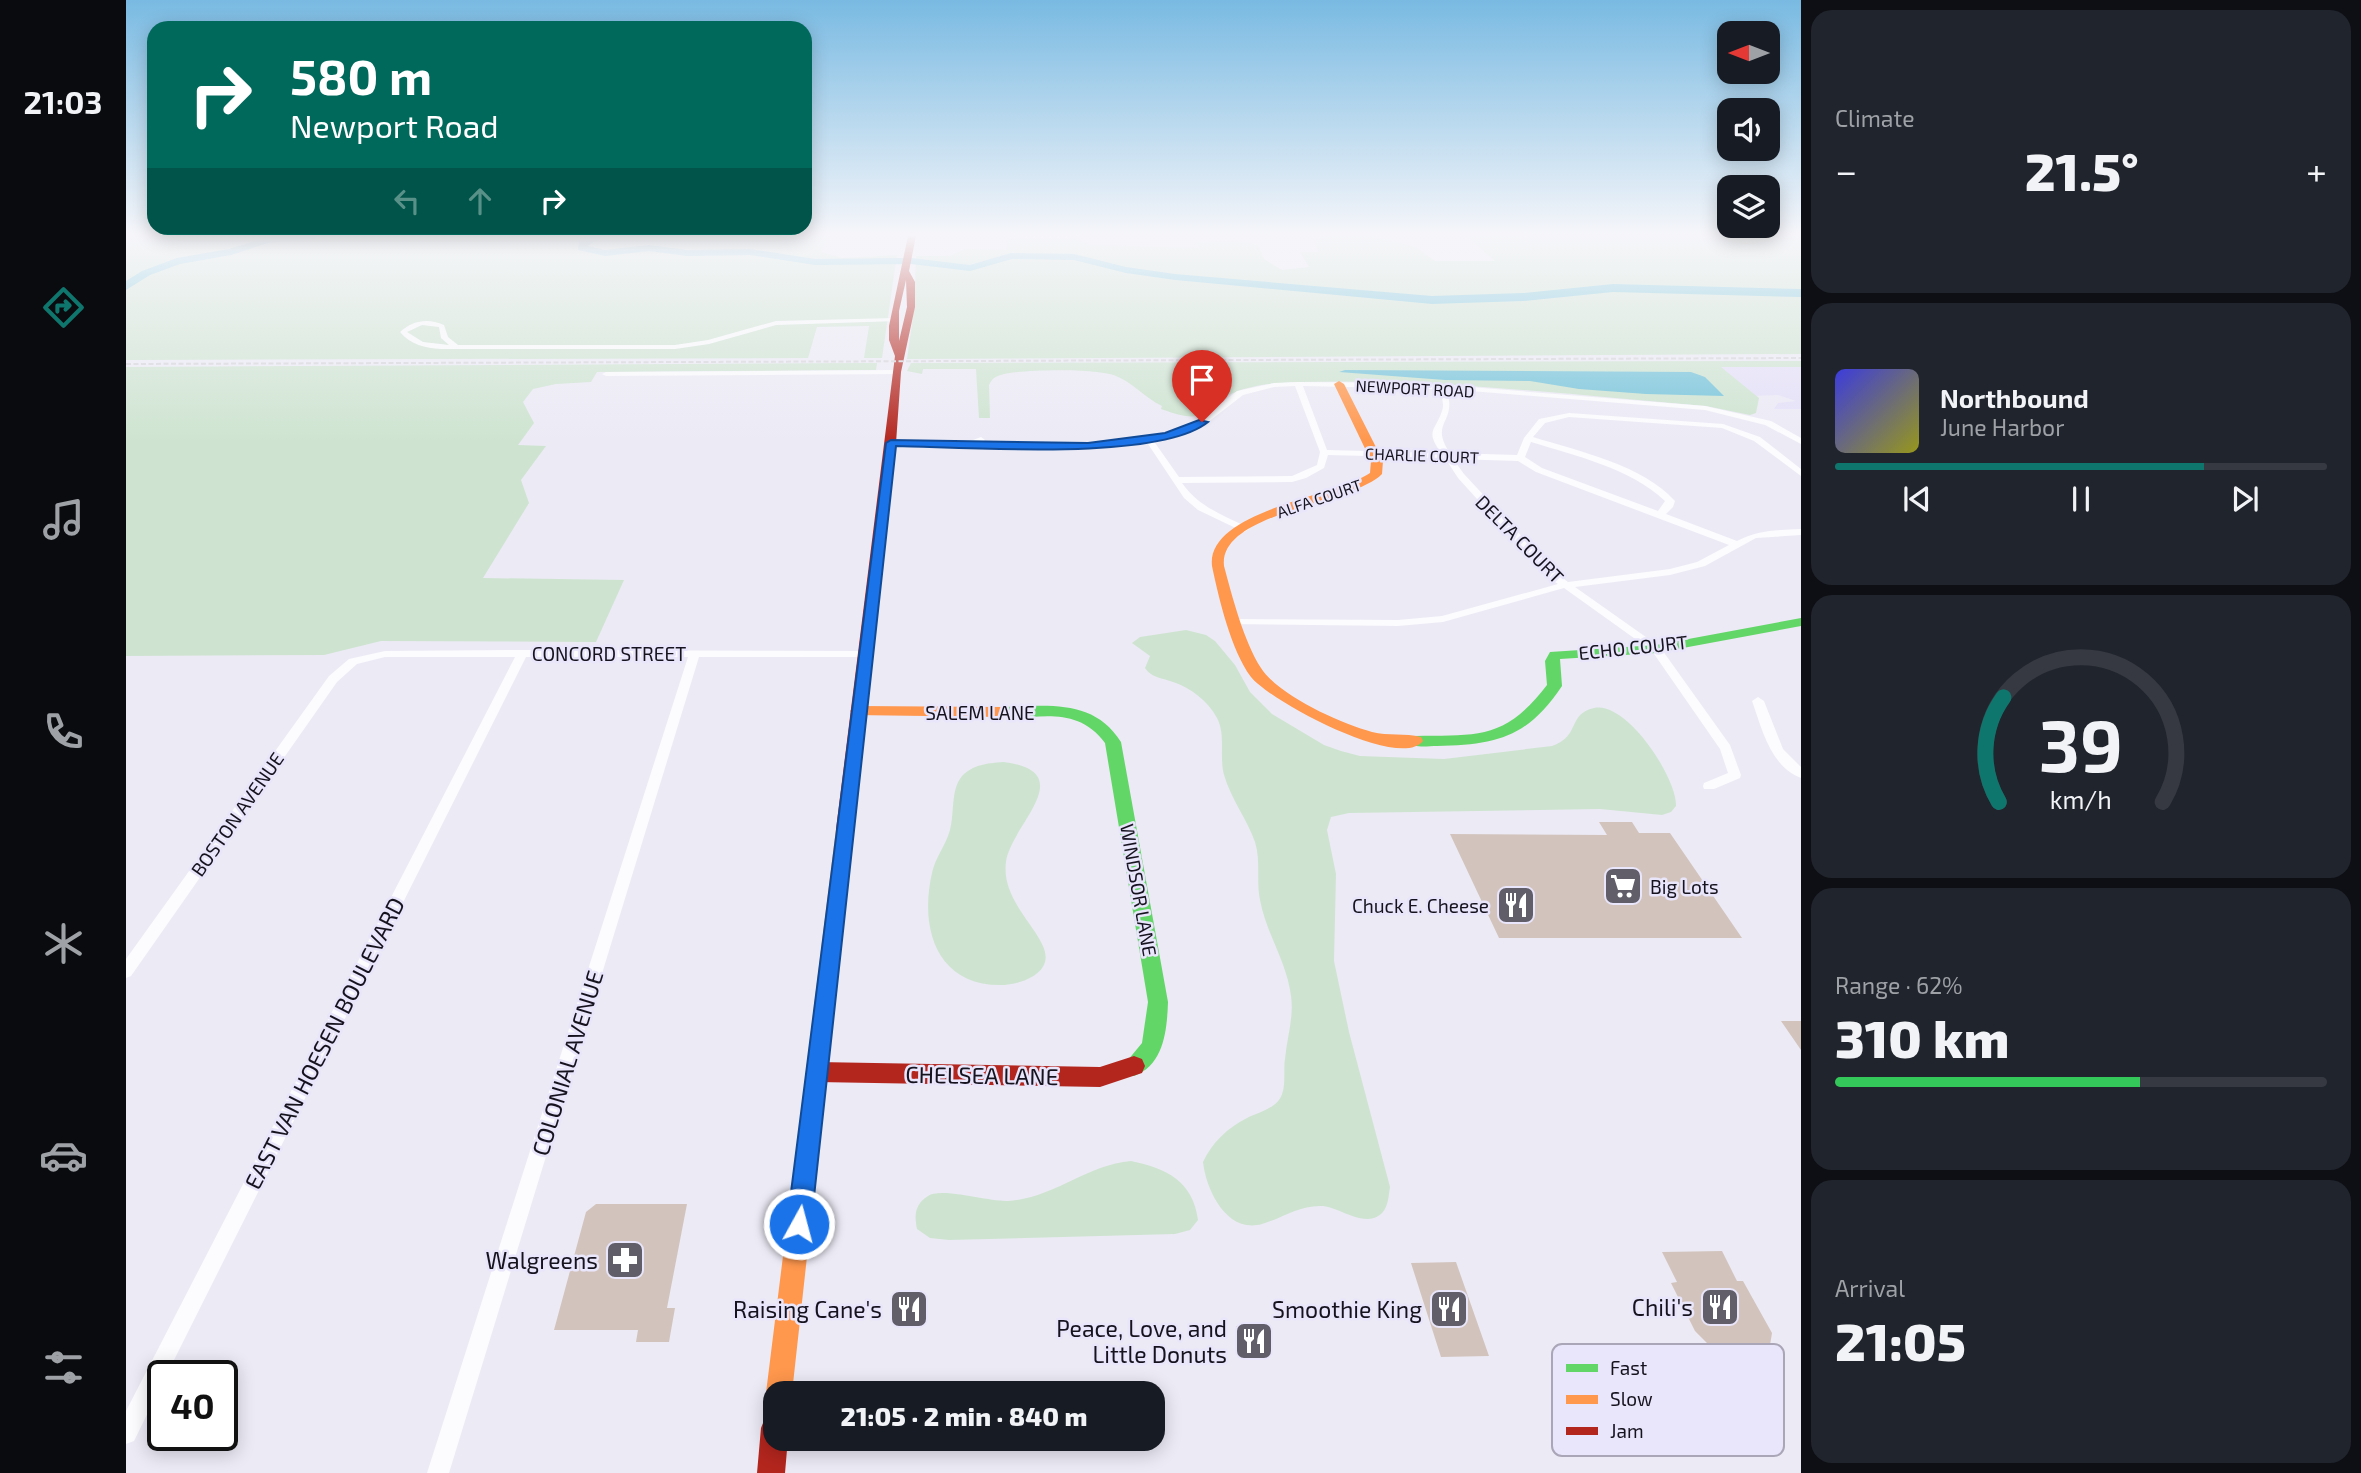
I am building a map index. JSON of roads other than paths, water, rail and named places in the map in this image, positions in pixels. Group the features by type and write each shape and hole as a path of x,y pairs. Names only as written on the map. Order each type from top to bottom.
{"street":[{"path":"898,305 894,348 898,354"},
{"path":"780,1381 891,443 898,354 904,345 910,305"},
{"path":"456,347 445,338 442,326 435,322 411,326 403,332 409,340 423,345 456,347 675,347 709,342 776,323 833,317 896,316"},
{"path":"606,374 896,372"},
{"path":"1298,384 1324,452"},
{"name":"NEWPORT ROAD","path":"891,443 974,443 981,446 1124,443 1149,440 1200,424 1240,393 1274,385 1298,384 1442,388 1720,410 1768,423 1801,441"},
{"name":"ALFA COURT","path":"1235,622 1217,556 1222,545 1277,510 1364,484 1376,474 1377,461 1339,384"},
{"name":"DELTA COURT","path":"1442,388 1447,410 1436,435 1446,457 1509,531 1552,575 1656,649 1726,748 1735,775 1709,786"},
{"path":"1553,396 1569,415"},
{"path":"1520,458 1528,438 1542,421 1569,415 1713,424 1749,435 1801,473"},
{"path":"1528,438 1572,451 1656,486 1670,501 1659,516"},
{"path":"1149,440 1187,496 1201,508 1244,530"},
{"name":"ALFA COURT","path":"1177,480 1292,479 1304,476 1321,466 1324,452"},
{"name":"CHARLIE COURT","path":"1324,452 1520,458 1555,477 1739,545"},
{"path":"1235,622 1410,623 1464,616 1565,585 1670,572 1701,564 1754,536 1801,532"},
{"name":"ECHO COURT","path":"1235,622 1255,671 1275,691 1340,726 1370,737 1395,742 1499,737 1523,722 1548,697 1555,686 1552,661 1555,655 1656,649 1801,622"},
{"name":"EAST VAN HOESEN BOULEVARD","path":"126,1433 523,653"},
{"name":"COLONIAL AVENUE","path":"438,1473 695,653"},
{"name":"CONCORD STREET","path":"353,662 385,654 866,654"},
{"name":"BOSTON AVENUE","path":"126,971 333,679 353,662"},
{"path":"1758,701 1785,764 1801,773"},
{"name":"SALEM LANE","path":"858,711 1058,712 1100,720"},
{"name":"WINDSOR LANE","path":"1100,720 1113,742 1158,1002 1156,1039 1142,1061"},
{"name":"CHELSEA LANE","path":"817,1072 1100,1077 1116,1075 1142,1061"},
{"path":"771,1473 773,1451"}],"water":[{"path":"1339,372 1691,372 1705,377 1724,396 1579,389 1530,381 1445,380"}],"railway":[{"path":"126,364 1801,358"}],"place":[{"name":"Big Lots","path":"1623,886"},
{"name":"Chuck E. Cheese","path":"1516,905"},
{"name":"Walgreens","path":"625,1260"},
{"name":"Chili's","path":"1720,1307"},
{"name":"Raising Cane's","path":"909,1309"},
{"name":"Smoothie King","path":"1449,1309"},
{"name":"Peace, Love, and Little Donuts","path":"1254,1341"}]}
